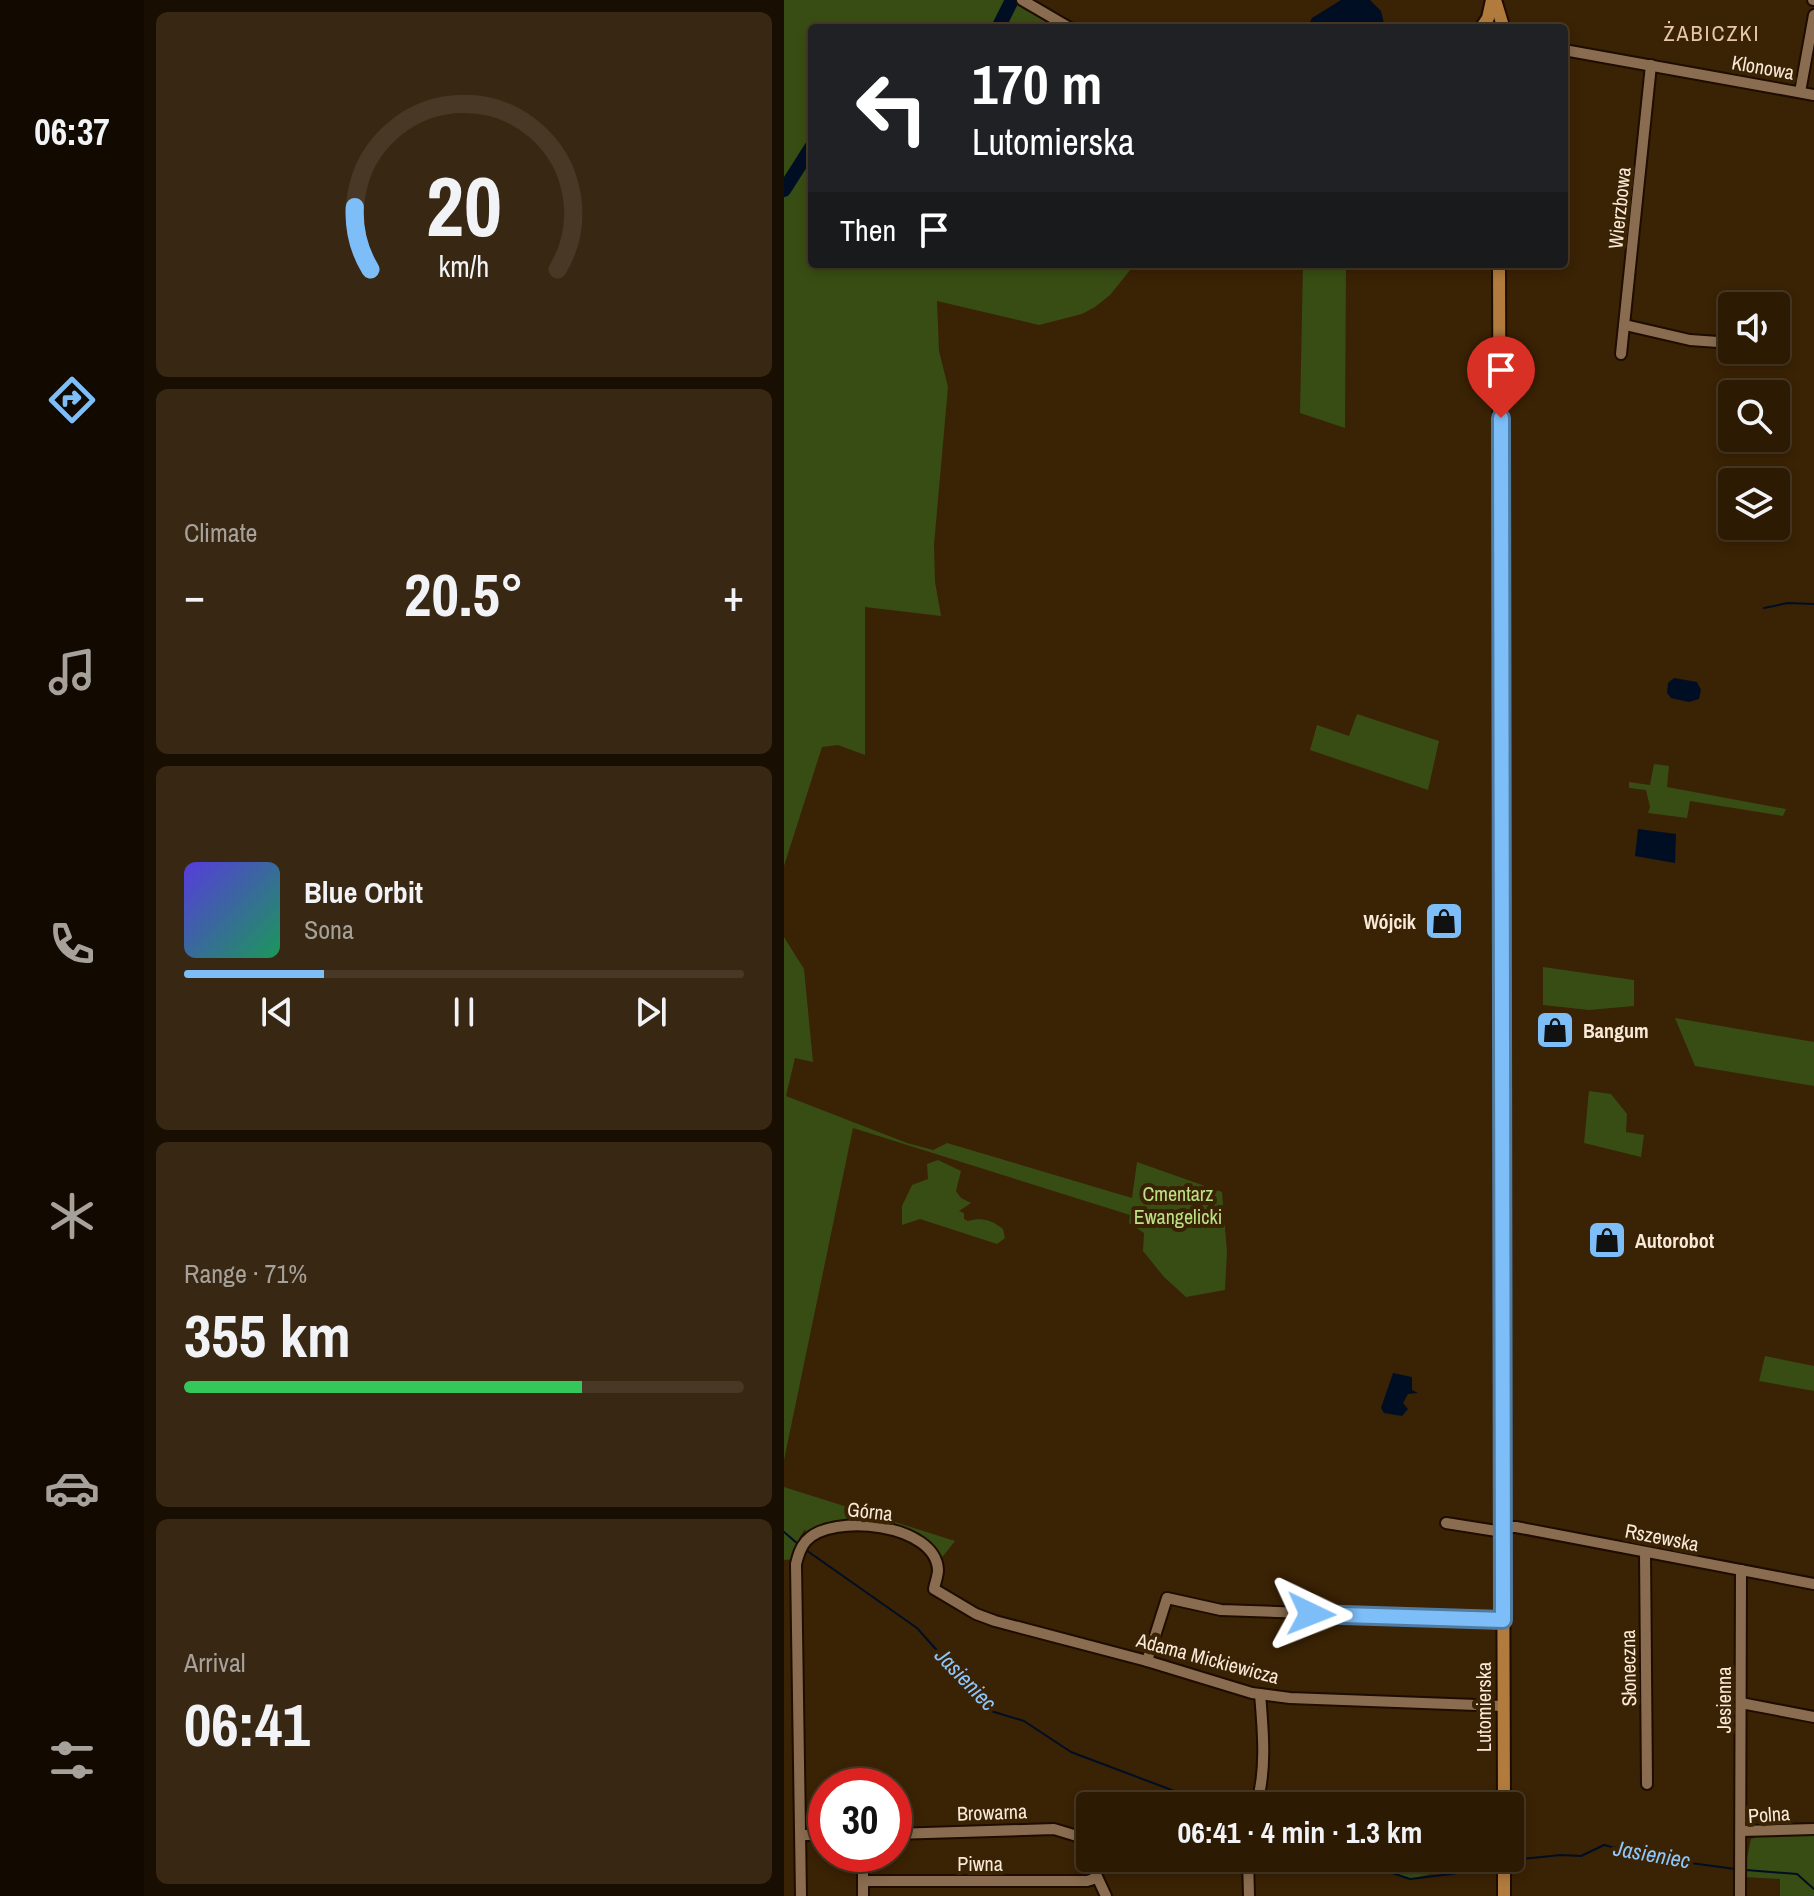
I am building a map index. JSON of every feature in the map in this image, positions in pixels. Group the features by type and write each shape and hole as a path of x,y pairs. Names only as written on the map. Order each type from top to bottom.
{"main road":[{"path":"1494,0 1503,24"},
{"path":"1484,24 1494,0"},
{"name":"Lutomierska","path":"1499,268 1504,1792"},
{"path":"1504,1872 1504,1896"}],"street":[{"path":"1027,2 1063,24"},
{"path":"1800,92 1814,15"},
{"name":"Klonowa","path":"1568,51 1814,95"},
{"name":"Wierzbowa","path":"1621,354 1651,65"},
{"path":"1625,325 1690,340 1718,342"},
{"name":"Rszewska","path":"1446,1523 1503,1530 1516,1527 1814,1584"},
{"name":"Górna","path":"801,1896 796,1564 802,1547 817,1532 835,1526 859,1524 908,1534 929,1552 938,1571"},
{"name":"Słoneczna","path":"1645,1552 1647,1784"},
{"name":"Jesienna","path":"1741,1570 1741,1831"},
{"name":"Adama Mickiewicza","path":"938,1571 934,1589 976,1614 1260,1694 1503,1706"},
{"path":"1147,1661 1167,1598 1221,1610 1503,1620"},
{"path":"1258,1792 1263,1729 1260,1694"},
{"path":"1741,1703 1814,1717"},
{"name":"Browarna","path":"912,1833 1054,1829 1076,1836"},
{"name":"Polna","path":"1740,1896 1741,1831 1814,1829"},
{"path":"801,1835 808,1835"},
{"path":"863,1872 863,1896"},
{"path":"1094,1872 1106,1896"},
{"path":"1248,1872 1249,1896"},
{"name":"Piwna","path":"863,1881 1087,1881 1097,1878"}],"green space":[{"path":"784,0 1009,0 1050,24 808,24 808,268 1132,268 1110,295 1095,307 1082,314 1039,325 937,301 939,351 948,387 934,545 935,582 941,616 865,607 865,755 838,745 822,747 784,866"},
{"path":"1303,268 1346,268 1345,428 1300,413"},
{"path":"1357,714 1439,741 1428,790 1310,750 1317,725 1349,736"},
{"path":"1654,764 1669,766 1667,787 1786,809 1783,816 1690,801 1687,818 1648,813 1650,807 1646,790 1629,788 1629,782 1650,785"},
{"name":"Cmentarz Ewangelicki","path":"784,937 804,969 813,1062 795,1058 786,1096 907,1143 933,1150 947,1143 1132,1198 1137,1162 1222,1192 1227,1252 1225,1290 1186,1297 1164,1277 1143,1251 1144,1233 1129,1223 1130,1215 853,1128 784,1460"},
{"path":"1543,967 1634,980 1634,1006 1589,1010 1543,1005"},
{"path":"1675,1018 1814,1042 1814,1086 1695,1066"},
{"path":"1589,1091 1611,1094 1627,1114 1626,1132 1644,1135 1641,1157 1584,1143"},
{"path":"938,1160 961,1171 956,1191 971,1203 959,1211 964,1213 964,1219 991,1221 1003,1229 1005,1238 997,1244 920,1219 902,1225 902,1206 912,1185 928,1179 927,1164"},
{"path":"1765,1356 1814,1366 1814,1391 1759,1381"},
{"path":"784,1487 955,1541 936,1565 908,1534 859,1524 807,1539 805,1529 795,1559 784,1560"},
{"path":"1765,1835 1814,1836 1814,1896 1780,1896 1780,1879 1743,1877 1751,1839"},
{"path":"1393,1872 1438,1872 1411,1879"}],"water":[{"path":"1341,0 1370,0 1381,11 1384,24 1309,24 1312,18"},
{"path":"1674,678 1697,682 1701,690 1699,699 1689,702 1671,698 1667,693 1668,683"},
{"path":"1638,829 1676,834 1675,863 1635,856"},
{"path":"1393,1373 1412,1377 1412,1390 1418,1393 1408,1394 1403,1403 1408,1409 1402,1416 1384,1413 1381,1408"}],"waterway":[{"path":"1000,24 1012,0"},
{"path":"784,190 808,152"},
{"path":"1764,608 1788,603 1814,604"},
{"name":"Jasieniec","path":"784,1532 798,1544"},
{"name":"Jasieniec","path":"806,1550 917,1628 991,1711 1024,1721 1071,1752 1177,1792"},
{"name":"Jasieniec","path":"1524,1859 1581,1856 1604,1845 1654,1858 1735,1869"},
{"name":"Jasieniec","path":"1746,1870 1797,1874 1814,1889"},
{"name":"Jasieniec","path":"1389,1872 1410,1879 1459,1872"}],"place":[{"name":"Wójcik","path":"1444,921"},
{"name":"Bangum","path":"1555,1030"},
{"name":"Autorobot","path":"1607,1240"}],"district":[{"name":"ŻABICZKI","path":"1712,33"}],"route":[{"path":"1311,1614 1503,1620 1501,418"}]}
